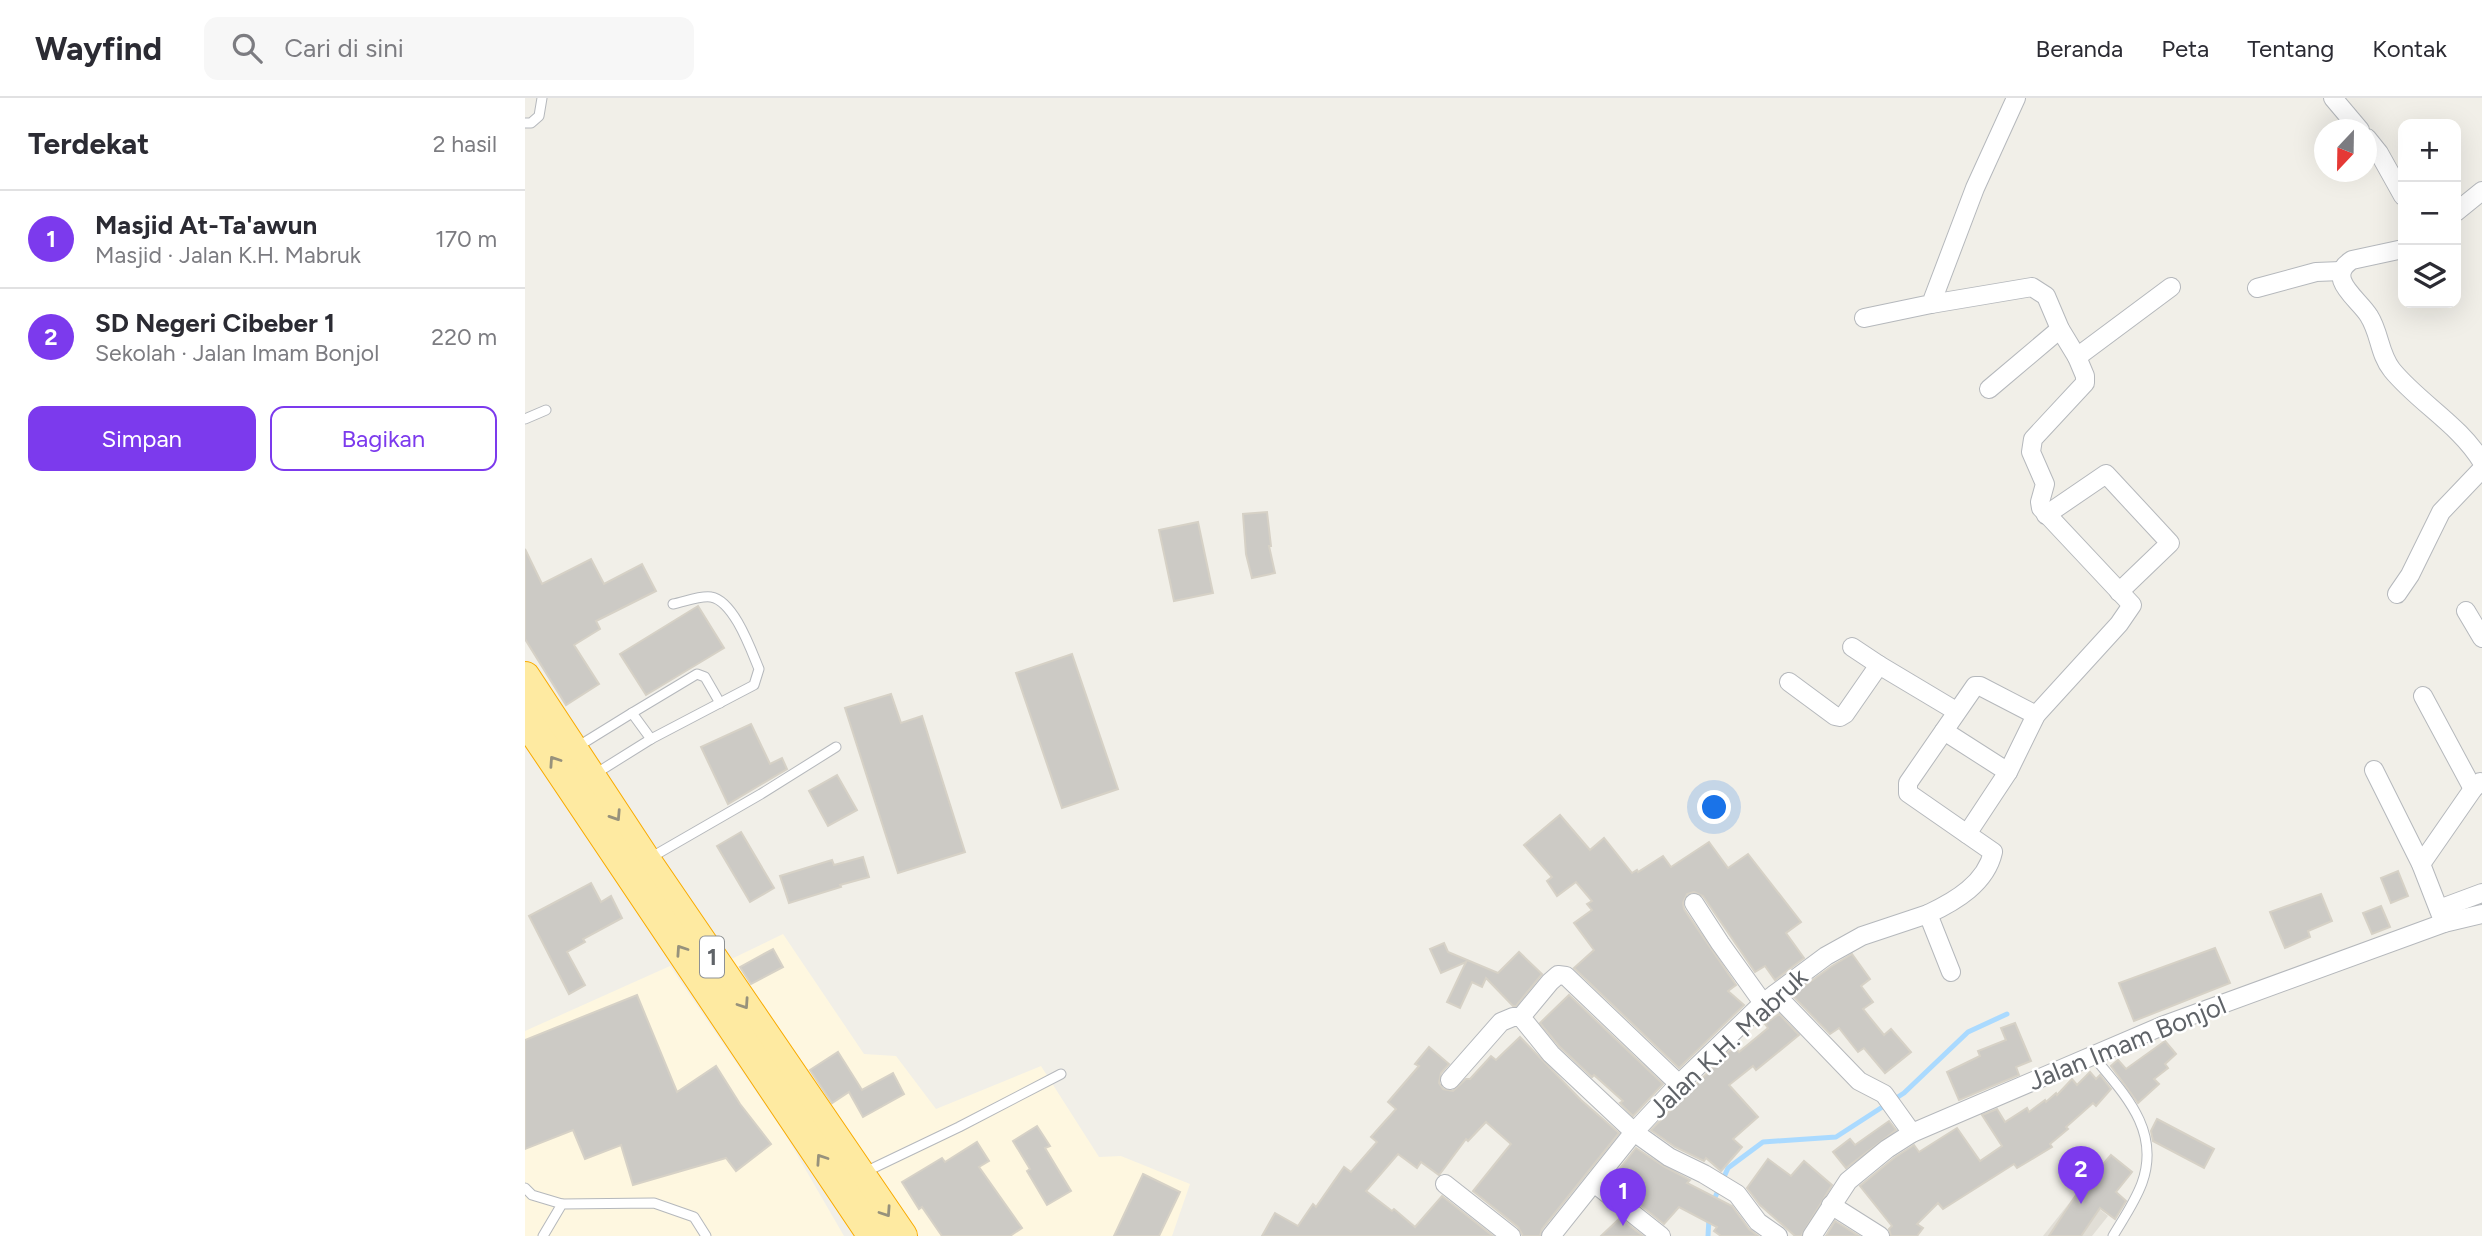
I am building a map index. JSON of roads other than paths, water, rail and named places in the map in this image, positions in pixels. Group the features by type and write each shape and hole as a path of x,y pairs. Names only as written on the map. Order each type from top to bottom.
{"highway":[{"name":"1","path":"525,677 646,861 902,1236"},
{"name":"1","path":"525,718 873,1236"}],"street":[{"path":"1931,304 1975,188 2015,98"},
{"path":"2333,98 2351,119"},
{"path":"2377,150 2398,187"},
{"path":"2461,208 2482,191"},
{"path":"2398,250 2352,260 2341,271 2344,285 2368,313 2386,361 2399,378 2469,444 2482,462"},
{"path":"2257,288 2316,272 2341,271"},
{"path":"1864,318 2032,287 2046,296 2060,329 2077,357 2085,383 2033,439 2031,452 2046,484 2040,502 2046,514 2131,606 2127,614 2036,715 2008,772 1968,834 1908,793 1907,783 1955,711 1977,685 2036,715"},
{"path":"2077,357 2171,287"},
{"path":"1989,389 2060,329"},
{"path":"2397,594 2410,575 2441,512 2482,469"},
{"path":"2046,514 2106,474 2170,543 2119,592"},
{"path":"2466,611 2482,638"},
{"path":"1851,647 1955,711"},
{"path":"1789,682 1840,717 1845,714 1879,665"},
{"path":"2421,864 2478,785 2423,696"},
{"path":"1944,731 2008,772"},
{"path":"2374,769 2421,864 2442,916 2482,893"},
{"name":"Jalan K.H. Mabruk","path":"1551,1236 1634,1132 1679,1084 1769,998 1826,956 1862,936 1928,914 1972,887 1990,864 1993,852 1968,834"},
{"path":"1694,903 1720,943 1769,998 1859,1081 1889,1099 1912,1133"},
{"path":"1928,914 1951,972"},
{"name":"Jalan Imam Bonjol","path":"1812,1236 1848,1181 1887,1149 1912,1133 2162,1026 2442,916 2482,914"},
{"path":"1521,1017 1550,982 1558,975 1566,976 1679,1084"},
{"path":"1450,1080 1501,1022 1521,1017"},
{"path":"1521,1017 1551,1054 1634,1132 1669,1157 1737,1194 1758,1222 1778,1236"},
{"path":"1594,1183 1661,1236"},
{"path":"1445,1184 1511,1236"},
{"path":"1831,1205 1880,1236"}],"lane":[{"path":"525,123 539,116 542,98"},
{"path":"525,419 545,410"},
{"path":"590,777 651,739 754,685 759,669 743,632 725,604 711,597 673,604"},
{"path":"572,750 697,674 705,677 720,703"},
{"path":"632,713 651,739"},
{"path":"646,861 835,747"},
{"path":"2093,1056 2135,1109 2147,1153 2142,1184 2113,1236"},
{"path":"861,1175 1061,1074"},
{"path":"525,1188 532,1195 562,1204 654,1203 694,1217 706,1236"},
{"path":"543,1236 562,1204"}],"waterway":[{"path":"1713,1202 1728,1168 1763,1142 1836,1137 1904,1093 1968,1032 2007,1014"},
{"path":"1708,1236 1709,1218"}],"place":[{"name":"SD Negeri Cibeber 1","path":"2081,1204"},
{"name":"Masjid At-Ta'awun","path":"1623,1226"}]}
